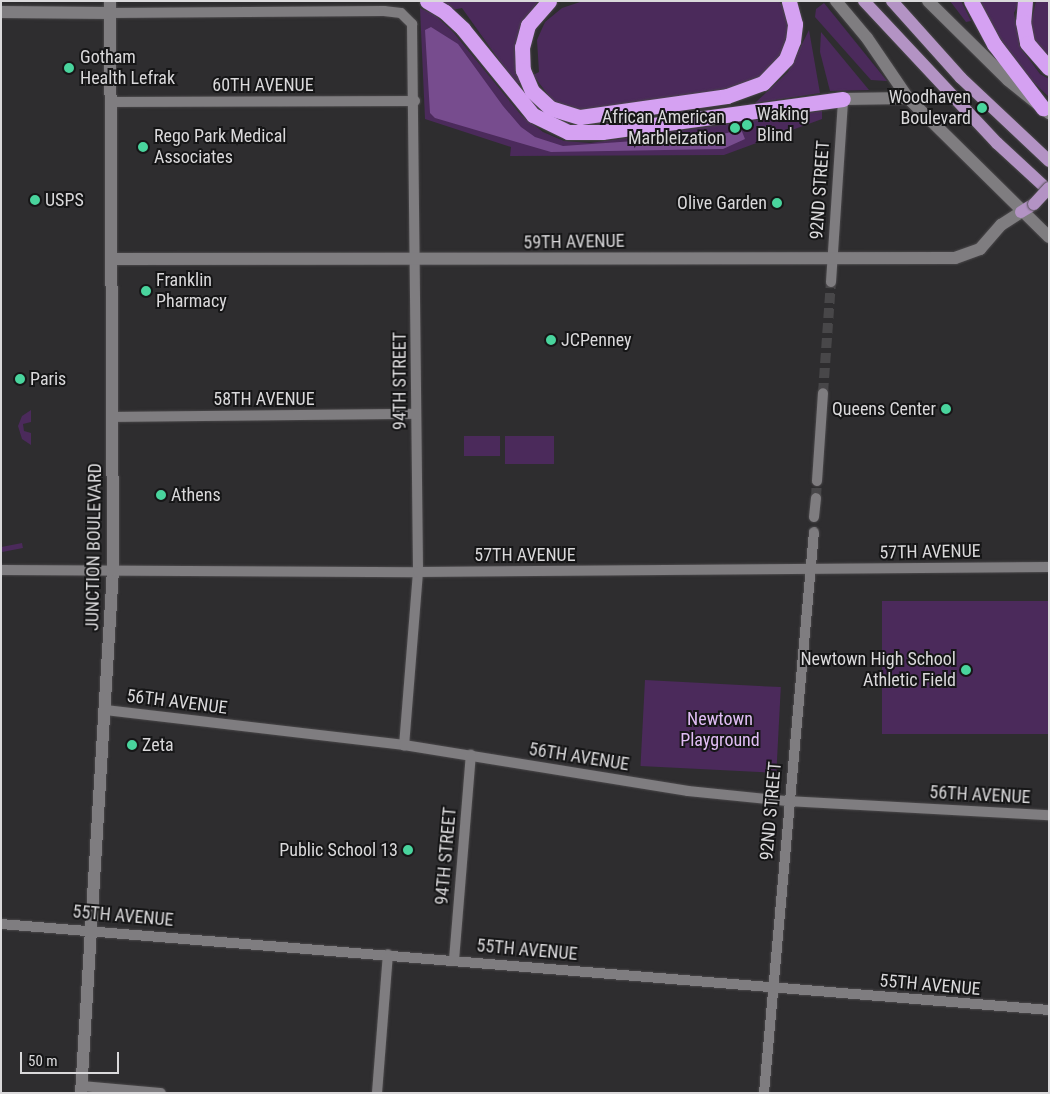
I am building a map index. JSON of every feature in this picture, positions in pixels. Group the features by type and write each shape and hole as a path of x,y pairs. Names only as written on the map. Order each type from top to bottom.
{"highway":[{"path":"427,1 444,12 463,29 534,115 568,132 602,132 843,99"},
{"path":"549,1 528,25 522,47 523,70 532,91 550,108 580,117 727,96 753,89 779,69 790,50 795,24 789,1"},
{"path":"971,1 994,44 1046,110"},
{"path":"1025,1 1023,22 1027,43 1049,68"}],"main road":[{"path":"864,1 997,143 1049,189 1034,204 1021,212"},
{"path":"892,1 961,78 1049,161"}],"street":[{"path":"836,1 867,38 908,98 1021,212 1049,237"},
{"path":"928,1 1008,80 1046,110"},
{"path":"1,12 110,7"},
{"name":"94TH STREET","path":"110,7 384,11 410,18 414,28 418,572 404,745"},
{"name":"JUNCTION BOULEVARD","path":"81,1089 106,710 113,570 110,7"},
{"path":"843,99 908,98"},
{"name":"92ND STREET","path":"830,282 843,99"},
{"name":"60TH AVENUE","path":"111,102 415,101"},
{"name":"59TH AVENUE","path":"112,259 416,258 489,261 969,255 980,249 1001,225 1021,212"},
{"path":"817,481 823,393"},
{"name":"58TH AVENUE","path":"112,417 416,414"},
{"path":"814,517 816,498"},
{"name":"92ND STREET","path":"764,1093 787,801 814,532"},
{"name":"57TH AVENUE","path":"1,570 418,572 1049,567"},
{"name":"56TH AVENUE","path":"106,710 404,745 688,791 787,801 1049,814"},
{"name":"94TH STREET","path":"454,960 470,756"},
{"name":"55TH AVENUE","path":"1,924 388,954 1049,1010"},
{"path":"377,1093 388,954"},
{"path":"81,1089 161,1093"}],"green space":[{"path":"440,1 538,1 519,31 515,58 520,83 516,84 462,8 452,10"},
{"path":"583,1 779,1 784,9 788,28 783,53 768,72 746,87 574,111 552,100 533,75 539,72 537,40 545,22 562,8"},
{"path":"950,1 961,1 971,21 966,22"},
{"path":"980,1 1019,1 1014,13 1020,47 1040,74 1049,79 1049,97 1013,63"},
{"path":"1036,1 1049,1 1049,61 1034,43 1031,23"},
{"path":"824,3 887,81 871,80 815,17 816,9"},
{"path":"420,8 435,15 453,32 521,115 543,132 564,141 590,143 822,111 822,119 724,155 510,156 511,147 425,119"},
{"path":"809,30 820,93 755,103 788,72"},
{"path":"821,32 869,90 830,91 820,52"},
{"path":"31,410 31,422 23,424 24,431 31,433 31,445 22,439 18,426 22,416"},
{"path":"464,436 500,436 500,456 464,456"},
{"path":"505,436 554,436 554,464 505,464"},
{"path":"22,543 23,548 2,552 1,547"},
{"name":"Newtown High School Athletic Field","path":"882,601 1049,601 1049,734 882,734"},
{"name":"Newtown Playground","path":"645,680 781,687 776,773 640,766"}],"shaded area":[{"path":"431,27 458,44 503,106 521,127 535,137 563,146 720,135 741,129 745,139 723,149 551,152 435,118 430,113 425,30"}],"tunnel":[{"path":"823,393 831,282"},
{"path":"816,498 817,481"}],"place":[{"name":"Gotham Health Lefrak","path":"69,68"},
{"name":"Woodhaven Boulevard","path":"982,108"},
{"name":"Waking Blind","path":"747,125"},
{"name":"African American Marbleization","path":"735,128"},
{"name":"Rego Park Medical Associates","path":"143,147"},
{"name":"USPS","path":"35,200"},
{"name":"Olive Garden","path":"777,203"},
{"name":"Franklin Pharmacy","path":"146,291"},
{"name":"JCPenney","path":"551,340"},
{"name":"Paris","path":"20,379"},
{"name":"Queens Center","path":"946,409"},
{"name":"Athens","path":"161,495"},
{"name":"Newtown High School Athletic Field","path":"966,670"},
{"name":"Zeta","path":"132,745"},
{"name":"Public School 13","path":"408,850"}]}
